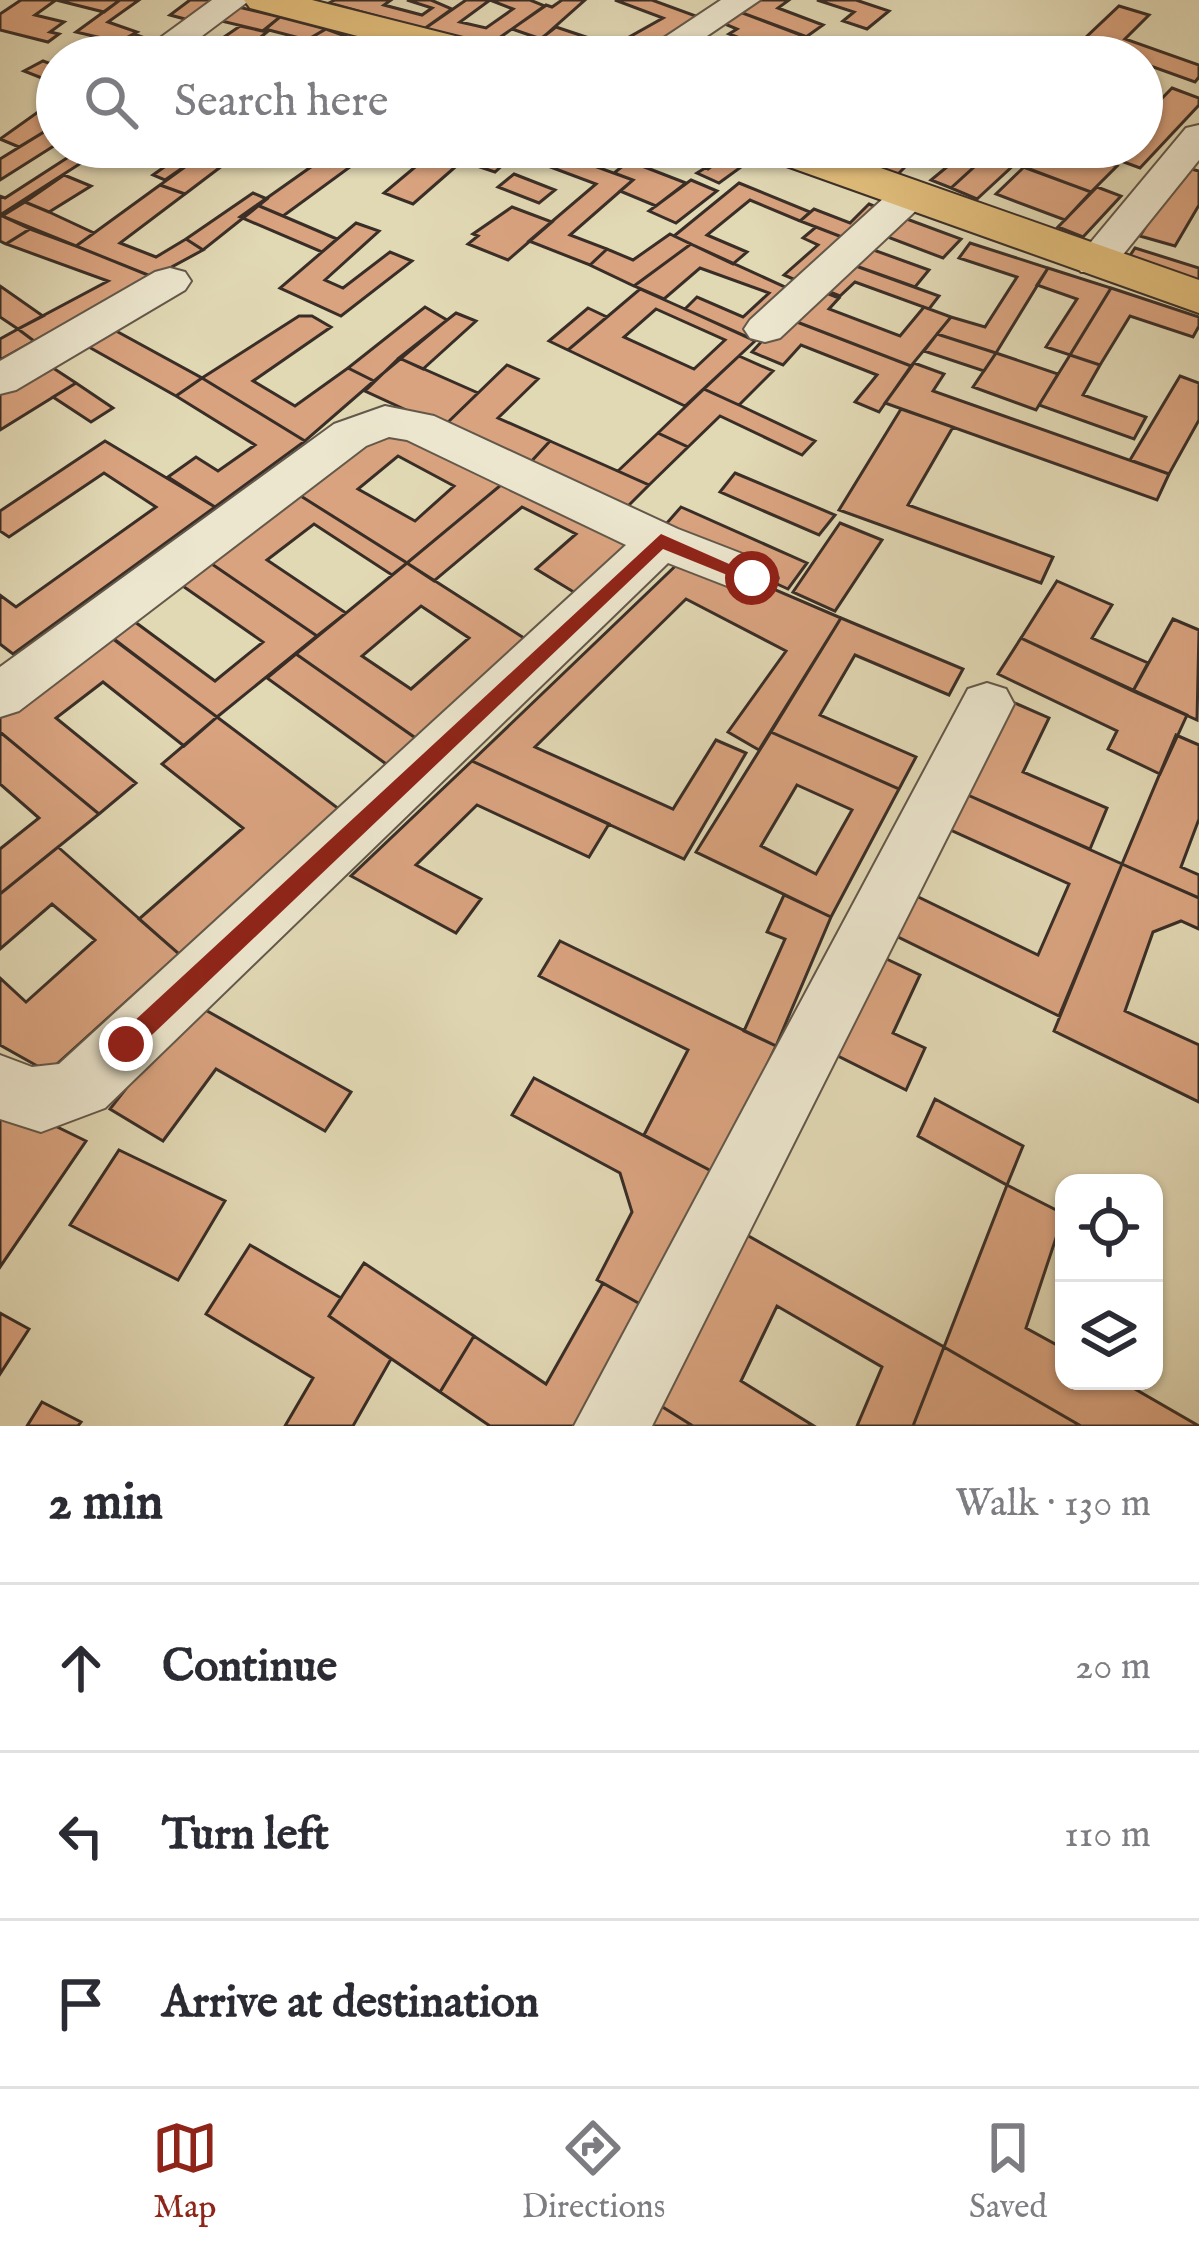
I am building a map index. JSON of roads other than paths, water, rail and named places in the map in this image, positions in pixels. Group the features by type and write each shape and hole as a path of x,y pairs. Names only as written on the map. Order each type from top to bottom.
{"main road":[{"path":"264,0 405,36"},
{"path":"835,168 1199,297"}],"street":[{"path":"182,36 234,0"},
{"path":"686,36 744,0"},
{"path":"1095,263 1196,144"},
{"path":"765,329 910,195"},
{"path":"0,380 170,281"},
{"path":"0,696 350,435 386,422 418,427 661,541 752,578"},
{"path":"0,1086 28,1102 58,1098 82,1086 661,541"},
{"path":"612,1426 987,704"}]}
